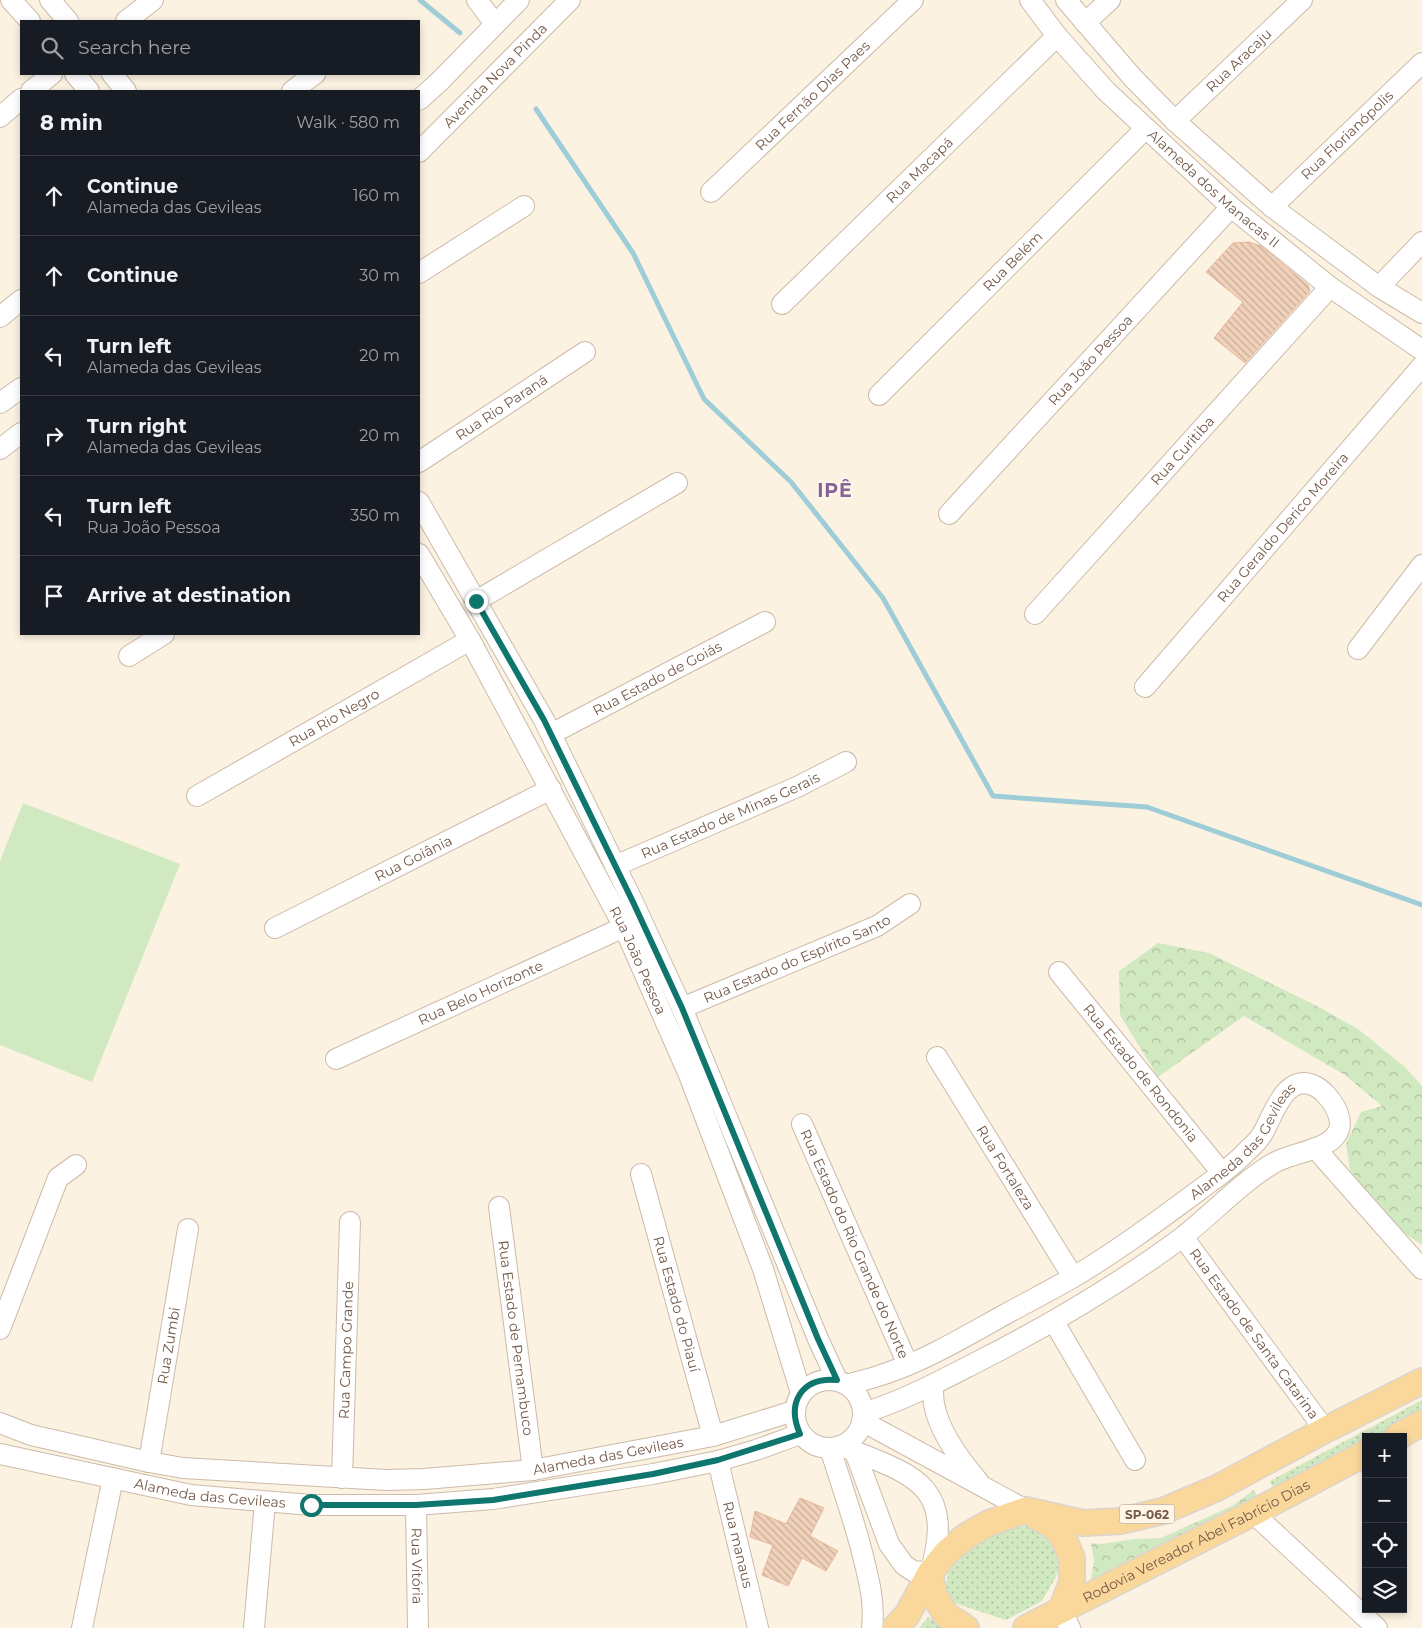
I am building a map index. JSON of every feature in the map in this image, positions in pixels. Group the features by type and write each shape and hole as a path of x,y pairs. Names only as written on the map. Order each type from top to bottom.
{"main road":[{"name":"SP-062","path":"1026,1510 1083,1523 1120,1521 1162,1511 1217,1488 1422,1381"},
{"path":"1404,1433 1422,1423"},
{"name":"Rodovia Vereador Abel Fabrício Dias","path":"1026,1628 1065,1619 1253,1513 1362,1455"},
{"path":"895,1628 906,1614 930,1573 946,1554 966,1536 989,1523 1026,1510 1052,1525 1062,1535 1072,1558 1072,1582 1065,1619"},
{"path":"930,1573 934,1595 946,1615 966,1628"}],"street":[{"path":"11,0 29,20"},
{"path":"50,0 67,20"},
{"path":"127,20 152,0"},
{"path":"477,0 495,24"},
{"path":"420,99 519,0"},
{"name":"Avenida Nova Pinda","path":"420,151 570,0"},
{"name":"Rua Fernão Dias Paes","path":"711,192 914,0"},
{"name":"Alameda dos Manacas II","path":"1030,0 1057,36 1106,91 1231,207 1330,286 1422,350"},
{"name":"Alameda dos Manacas II","path":"1066,0 1133,78 1175,121 1272,207 1379,287 1422,313"},
{"path":"1085,23 1110,0"},
{"name":"Rua Aracaju","path":"1175,121 1302,0"},
{"name":"Rua Macapá","path":"782,304 1057,36"},
{"name":"Rua Florianópolis","path":"1272,207 1422,63"},
{"path":"32,90 51,75"},
{"path":"76,75 88,90"},
{"path":"113,75 125,90"},
{"path":"293,90 314,75"},
{"path":"0,117 20,100"},
{"name":"Rua Belém","path":"879,395 1146,128"},
{"path":"420,272 524,206"},
{"name":"Rua João Pessoa","path":"949,514 1231,207"},
{"path":"1298,260 1315,239"},
{"path":"1379,287 1422,242"},
{"name":"Rua Curitiba","path":"1035,614 1330,286"},
{"path":"0,317 20,301"},
{"name":"Rua Rio Paraná","path":"420,461 585,352"},
{"name":"Rua Geraldo Derico Moreira","path":"1145,688 1422,366"},
{"path":"0,403 20,389"},
{"path":"0,449 20,434"},
{"path":"476,601 677,483"},
{"name":"Rua João Pessoa","path":"420,504 551,734 615,866 682,1008 818,1339 842,1382"},
{"name":"Rua João Pessoa","path":"420,556 470,640 624,927 689,1075 763,1270 798,1402"},
{"path":"1358,648 1422,565"},
{"name":"Rua Estado de Goiás","path":"551,734 765,622"},
{"path":"129,656 162,635"},
{"name":"Rua Rio Negro","path":"197,796 470,640"},
{"name":"Rua Estado de Minas Gerais","path":"615,866 797,788 846,762"},
{"name":"Rua Goiânia","path":"275,928 551,789"},
{"name":"Rua Estado do Espírito Santo","path":"682,1008 877,926 910,904"},
{"name":"Rua Belo Horizonte","path":"336,1059 624,927"},
{"name":"Rua Estado de Rondonia","path":"1060,972 1222,1173"},
{"name":"Rua Fortaleza","path":"937,1057 1073,1277"},
{"name":"Alameda das Gevileas","path":"0,1423 31,1435 183,1468 386,1480 533,1470 713,1436 798,1402 808,1386 817,1381 842,1382 885,1374 908,1365 960,1340 1073,1277 1146,1230 1222,1173 1249,1150 1264,1132 1280,1097 1291,1088 1301,1083 1312,1084 1322,1090 1334,1105 1340,1120 1339,1131 1335,1138 1315,1148 1273,1163 1227,1198 1183,1237 1119,1282 1054,1322 933,1385 863,1417"},
{"name":"Rua Estado do Rio Grande do Norte","path":"802,1124 908,1365"},
{"path":"1315,1148 1422,1269"},
{"path":"0,1329 58,1178 76,1165"},
{"name":"Rua Estado do Piauí","path":"641,1174 713,1436"},
{"name":"Rua Estado de Pernambuco","path":"499,1207 533,1470"},
{"name":"Rua Campo Grande","path":"342,1478 350,1222"},
{"name":"Rua Zumbi","path":"149,1462 188,1229"},
{"name":"Rua Estado de Santa Catarina","path":"1183,1237 1326,1430"},
{"path":"1054,1322 1135,1460"},
{"path":"842,1382 856,1392 861,1402 863,1417 858,1432 842,1449"},
{"path":"933,1385 933,1403 939,1422 968,1469 984,1488"},
{"path":"798,1402 795,1423 800,1434 808,1442 818,1447 842,1449 887,1464 920,1483 931,1497 937,1513 939,1536 937,1552 930,1573 913,1571 904,1565 889,1544 842,1449"},
{"path":"863,1417 984,1488 1026,1510"},
{"name":"Alameda das Gevileas","path":"0,1454 191,1495 311,1505 416,1505 493,1500 653,1474 718,1460 800,1434"},
{"path":"842,1449 858,1534 872,1588 874,1614 872,1628"},
{"name":"Rua manaus","path":"718,1460 758,1628"},
{"path":"82,1628 113,1478"},
{"path":"254,1628 265,1502"},
{"name":"Rua Vitória","path":"416,1505 418,1628"},
{"path":"1253,1513 1377,1628"}],"green space":[{"path":"23,803 180,864 92,1082 0,1045 0,861"},
{"path":"1158,943 1209,953 1317,1006 1358,1029 1405,1067 1422,1086 1422,1245 1387,1221 1350,1170 1346,1144 1361,1112 1382,1106 1345,1075 1244,1016 1158,1077 1120,1015 1119,971"},
{"path":"1422,1400 1422,1412 1382,1433 1362,1433 1362,1443 1274,1489 1270,1481"},
{"path":"1254,1490 1258,1498 1091,1580 1094,1560 1091,1543 1101,1544 1135,1539 1161,1538 1232,1506"},
{"path":"1031,1525 1048,1533 1058,1550 1057,1575 1042,1601 1006,1620 951,1602 945,1589 949,1569 962,1553 999,1531"},
{"path":"928,1617 944,1628 919,1628"}],"building":[{"path":"1249,242 1261,246 1308,285 1310,291 1245,363 1214,338 1243,302 1206,272 1233,243"},
{"path":"800,1498 824,1508 810,1536 838,1551 826,1571 802,1558 788,1586 762,1575 773,1545 750,1537 755,1511 786,1524"}],"waterway":[{"path":"420,0 460,33"},
{"path":"536,109 633,253 704,399 791,482 883,598 993,796 1147,807 1422,905"}],"district":[{"name":"IPÊ","path":"835,490"}],"route":[{"path":"311,1505 416,1505 493,1500 653,1474 718,1460 756,1450 800,1434 795,1423 794,1411 801,1393 817,1381 837,1380 818,1339 682,1008 633,902 544,720 476,601"}]}
